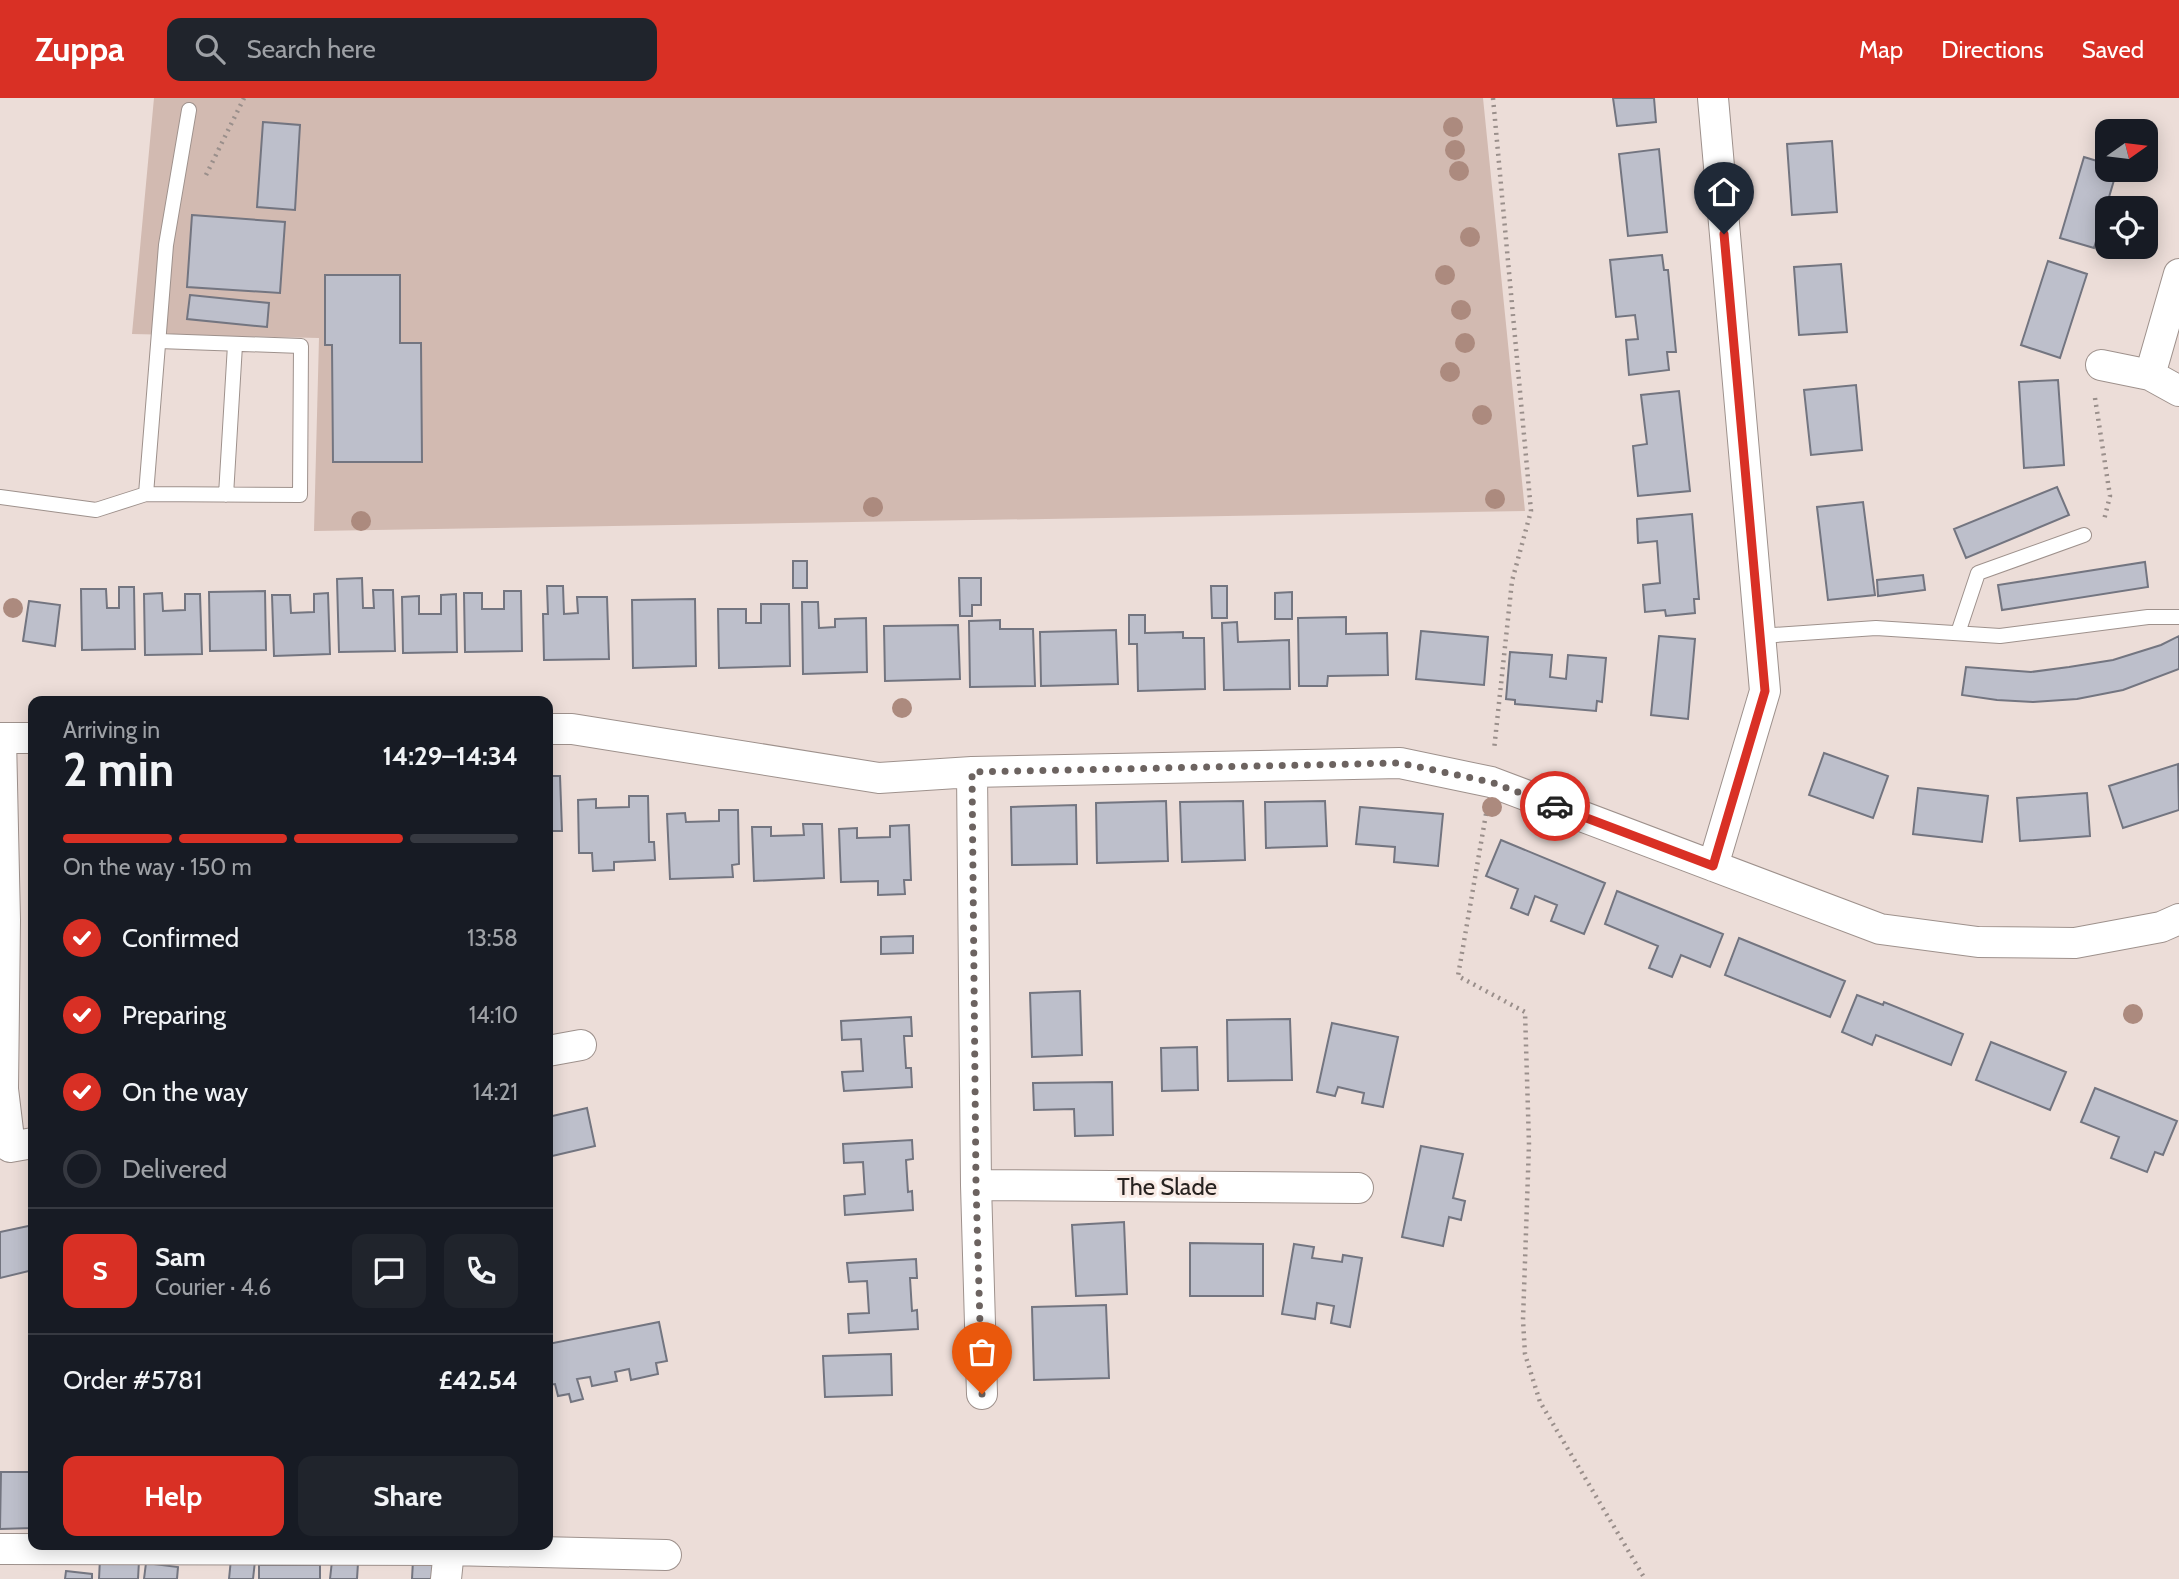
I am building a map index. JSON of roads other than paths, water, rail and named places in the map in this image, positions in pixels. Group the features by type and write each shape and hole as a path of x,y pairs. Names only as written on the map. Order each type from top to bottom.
{"street":[{"path":"1713,98 1765,691 1713,866"},
{"path":"2150,375 2179,274"},
{"path":"2101,365 2150,375 2179,391"},
{"path":"553,729 572,729 879,778 972,772 1400,763 1491,782 1880,929 1978,942 2076,943 2161,927 2179,919"},
{"path":"28,738 0,738 5,920 3,1088 10,1147 28,1144"},
{"path":"972,772 976,1185 982,1394"},
{"path":"553,1050 580,1045"},
{"name":"The Slade","path":"976,1185 1358,1188"},
{"path":"0,1549 28,1549"},
{"path":"264,1550 447,1565 666,1555"}],"lane":[{"path":"146,494 166,245 189,110"},
{"path":"0,497 96,510 146,494 300,495 301,346 159,341"},
{"path":"226,495 235,345"},
{"path":"1958,633 1978,573 2084,535"},
{"path":"1760,636 1876,628 2000,636 2148,617 2179,617"}]}
